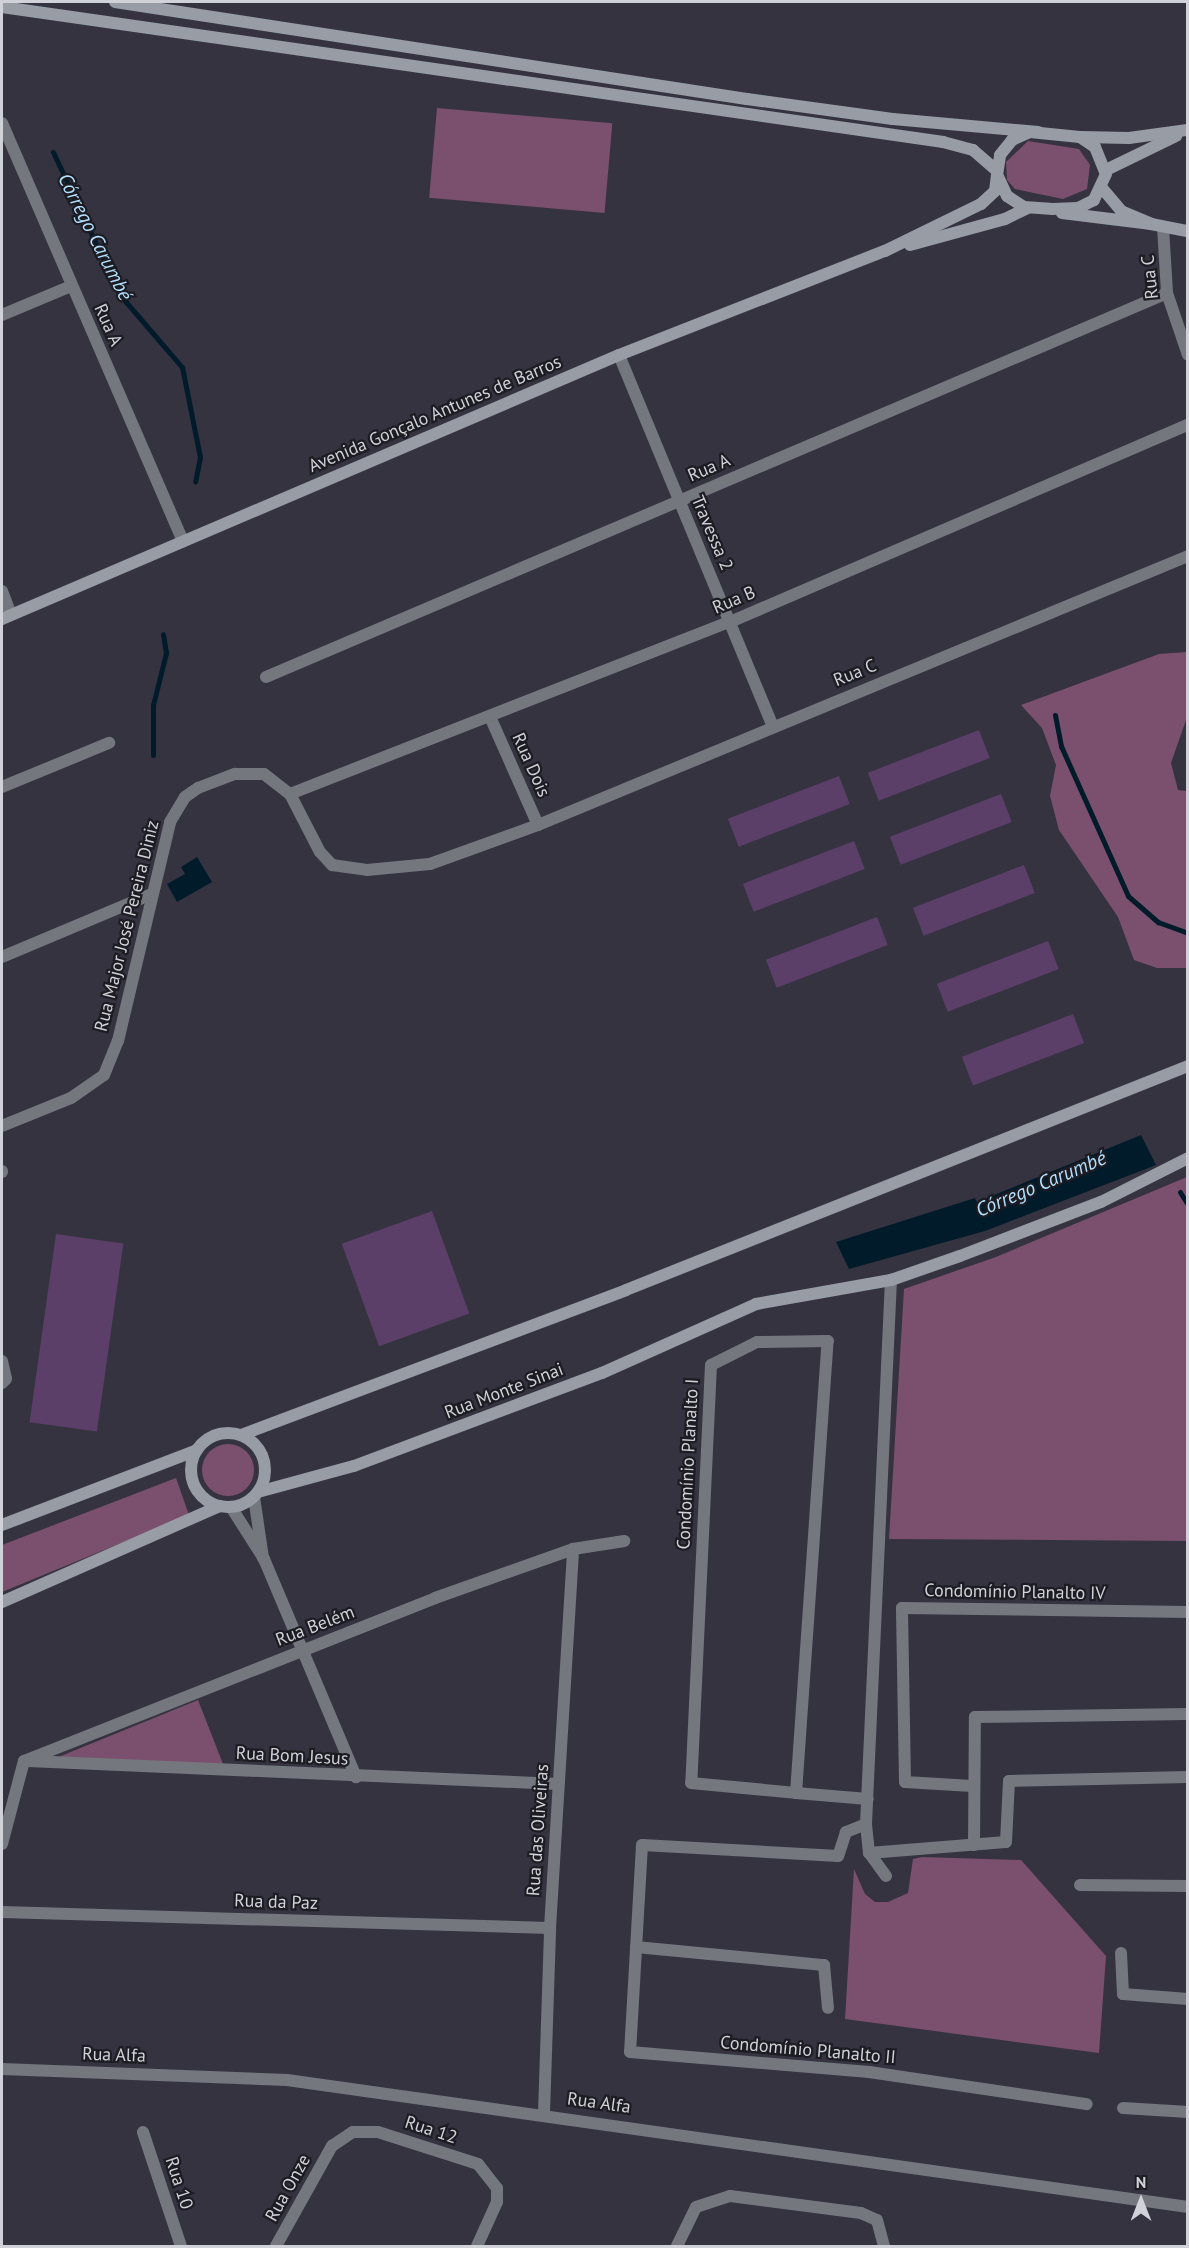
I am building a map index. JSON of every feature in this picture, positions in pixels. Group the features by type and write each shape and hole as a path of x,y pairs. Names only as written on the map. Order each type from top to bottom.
{"main road":[{"path":"116,2 747,99 892,119 1080,137 1129,138 1187,130"},
{"path":"2,7 943,142 981,154 997,173 1007,196 1028,208 1053,209 1085,206 1102,189 1106,170 1098,150 1080,137"},
{"path":"1106,170 1187,130"},
{"path":"997,173 1009,142 1038,132"},
{"name":"Avenida Gonçalo Antunes de Barros","path":"6,616 619,355 885,251 981,204 995,191 997,173"},
{"path":"1102,189 1121,211 1157,226"},
{"name":"Avenida Gonçalo Antunes de Barros","path":"885,251 984,226 1028,208"},
{"path":"1053,209 1088,220 1188,231"},
{"path":"2,1524 197,1450 212,1437 241,1435 626,1290 1188,1066"},
{"name":"Rua Monte Sinai","path":"256,1495 354,1466 602,1373 756,1304 891,1280 1101,1202 1188,1158"},
{"path":"2,1602 256,1495 265,1475 263,1458 241,1435"},
{"path":"197,1450 191,1467 194,1485 205,1499 225,1507"}],"street":[{"name":"Rua A","path":"2,123 183,542"},
{"name":"Rua C","path":"1157,226 1167,293 1188,355"},
{"path":"2,315 71,286"},
{"name":"Rua A","path":"266,677 1167,293"},
{"name":"Travessa 2","path":"619,355 773,726"},
{"name":"Rua B","path":"290,794 491,719 730,622 1188,425"},
{"name":"Rua C","path":"538,825 1188,556"},
{"path":"2,591 6,616"},
{"name":"Rua Dois","path":"491,719 538,825"},
{"path":"2,787 109,743"},
{"name":"Rua Major José Pereira Diniz","path":"2,1126 71,1098 105,1075 118,1041 170,822 186,797 235,774 251,772 277,781 290,794 320,852 332,865 367,870 430,864 538,825"},
{"path":"2,957 152,894"},
{"path":"886,1876 869,1853 866,1824 891,1280"},
{"name":"Condomínio Planalto I","path":"796,1793 828,1341 757,1342 711,1365 691,1783 796,1793 868,1798"},
{"path":"2,1361 6,1378 2,1383"},
{"path":"256,1495 264,1559"},
{"path":"225,1507 264,1559 356,1777"},
{"name":"Rua Belém","path":"24,1761 302,1650 573,1550 624,1540"},
{"name":"Rua das Oliveiras","path":"544,2113 550,1928 573,1550"},
{"name":"Condomínio Planalto IV","path":"972,1786 905,1782 903,1608 1188,1612"},
{"path":"974,1845 972,1786 975,1717 1188,1714"},
{"path":"2,1844 24,1761"},
{"name":"Rua Bom Jesus","path":"24,1761 559,1784"},
{"path":"869,1853 1006,1842 1009,1781 1188,1777"},
{"name":"Condomínio Planalto II","path":"866,1824 846,1832 838,1856 642,1845 630,2052 869,2072 1087,2104"},
{"path":"1080,1885 1188,1886"},
{"name":"Rua da Paz","path":"2,1912 550,1928"},
{"path":"636,1947 824,1965 828,2008"},
{"path":"1121,1953 1123,1994 1188,1999"},
{"name":"Rua Alfa","path":"2,2068 287,2080 544,2113 1188,2207"},
{"path":"1124,2108 1188,2112"},
{"name":"Rua 10","path":"142,2132 181,2247"},
{"name":"Rua 12","path":"332,2146 353,2132 378,2132 478,2164 497,2188 497,2202 477,2247"},
{"name":"Rua Onze","path":"276,2247 332,2146"},
{"path":"677,2247 696,2207 730,2196 861,2213 877,2220 884,2247"}],"shaded area":[{"path":"437,108 612,123 604,213 429,198"},
{"path":"1028,141 1079,149 1090,165 1087,189 1063,199 1015,189 1007,180 1006,162"},
{"path":"1187,652 1187,717 1171,763 1178,790 1187,791 1187,968 1157,968 1134,960 1118,917 1059,830 1050,796 1056,765 1042,728 1021,705 1159,654"},
{"path":"1187,1177 1187,1541 889,1539 904,1289 996,1257"},
{"path":"228,1444 238,1446 246,1452 252,1460 254,1470 252,1480 246,1488 238,1494 228,1496 218,1494 210,1488 204,1480 202,1470 204,1460 210,1452 218,1446"},
{"path":"176,1478 189,1515 2,1592 2,1545"},
{"path":"198,1700 223,1764 56,1758"},
{"path":"922,1857 1021,1860 1106,1956 1099,2053 845,2019 854,1869 865,1894 875,1902 888,1902 908,1893 913,1859"}],"water":[{"path":"197,857 212,882 177,902 167,884 185,874 181,867"},
{"path":"1141,1135 1156,1165 985,1231 849,1269 836,1242 975,1198 977,1202"}],"building":[{"path":"979,730 990,758 879,801 868,773"},
{"path":"839,776 850,804 739,847 728,819"},
{"path":"1001,794 1012,822 901,865 890,837"},
{"path":"854,841 865,869 754,912 743,884"},
{"path":"1024,865 1035,893 924,936 913,908"},
{"path":"877,917 888,945 777,988 766,960"},
{"path":"1048,941 1059,969 948,1012 937,984"},
{"path":"1073,1014 1084,1043 973,1086 962,1057"},
{"path":"432,1211 469,1313 379,1346 342,1244"},
{"path":"56,1234 123,1243 97,1432 30,1422"}],"waterway":[{"name":"Córrego Carumbé","path":"53,152 120,295 182,367 200,457 195,482"},
{"name":"Córrego Carumbé","path":"153,755 153,705 166,653 163,634"},
{"path":"1055,715 1061,746 1128,896 1158,922 1188,933"},
{"name":"Córrego Carumbé","path":"1180,1192 1188,1205"}]}
